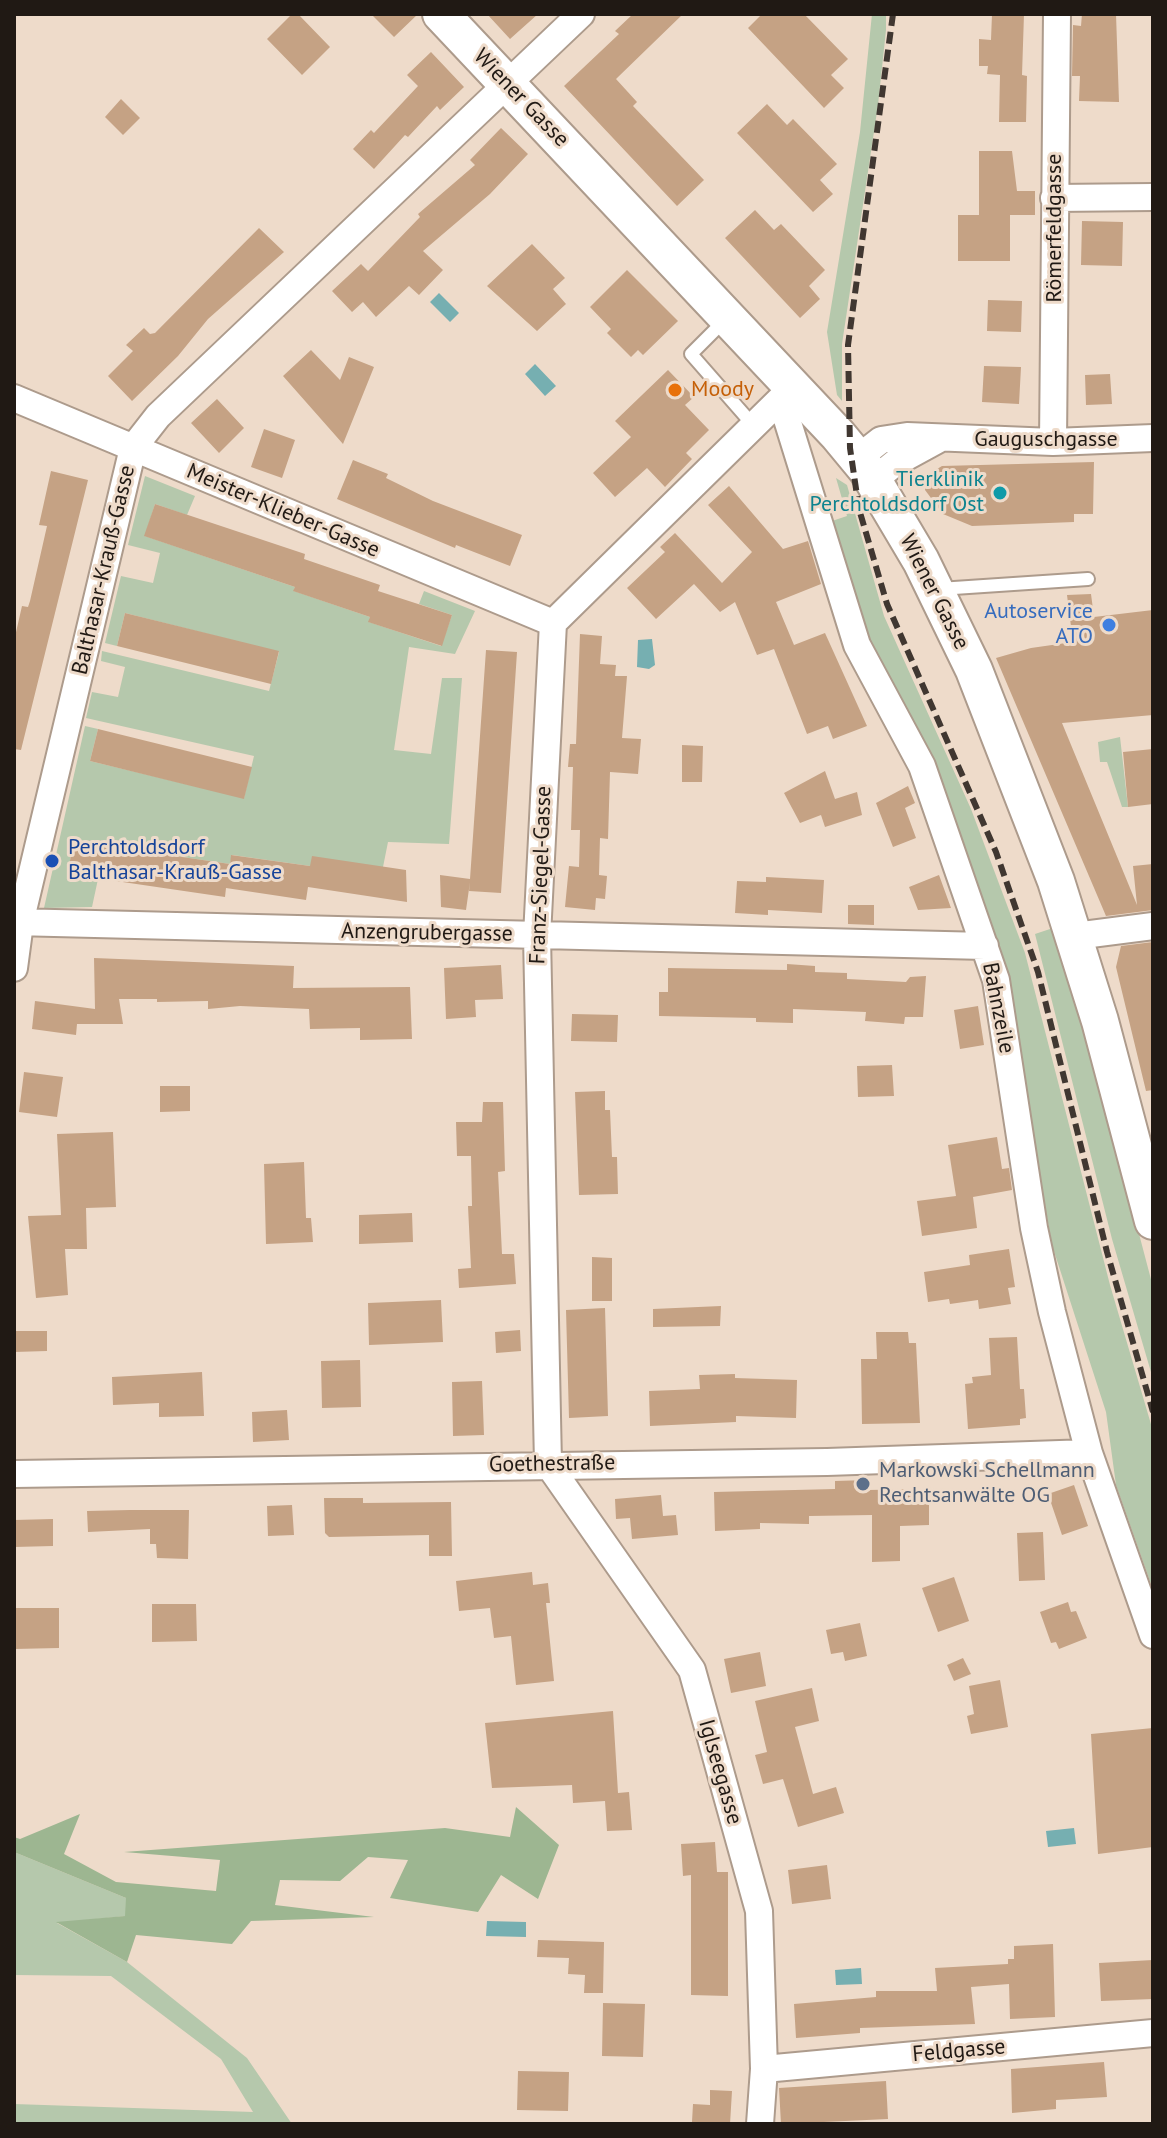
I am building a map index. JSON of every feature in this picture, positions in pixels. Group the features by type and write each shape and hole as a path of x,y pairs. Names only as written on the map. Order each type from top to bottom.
{"main road":[{"name":"Wiener Gasse","path":"441,14 727,318 786,394 865,469 936,590 974,670 1075,936 1153,1221"}],"street":[{"name":"Balthasar-Krauß-Gasse","path":"14,968 17,923 133,448 158,416 581,14"},
{"name":"Römerfeldgasse","path":"1053,442 1057,14"},
{"path":"1054,198 1153,197"},
{"path":"553,623 786,394"},
{"name":"Bahnzeile","path":"786,394 857,645 922,766 996,980 1034,1228 1089,1453 1153,1635"},
{"name":"Meister-Klieber-Gasse","path":"14,398 553,623"},
{"name":"Gauguschgasse","path":"865,469 895,463 939,439 1053,442 1153,438"},
{"name":"Franz-Siegel-Gasse","path":"548,1464 537,936 553,623"},
{"name":"Anzengrubergasse","path":"17,923 985,946"},
{"path":"1075,936 1153,926"},
{"name":"Goethestraße","path":"14,1474 827,1462 1089,1453"},
{"name":"Iglseegasse","path":"548,1464 692,1670 759,1911 764,2069 760,2124"},
{"name":"Feldgasse","path":"764,2069 1153,2033"}],"lane":[{"path":"727,318 691,354 754,426"},
{"path":"936,590 1088,579"}],"green space":[{"path":"872,14 886,14 886,30 878,105 842,344 842,401 837,395 827,332 860,132"},
{"path":"145,476 195,496 187,515 155,504 145,536 295,587 294,591 370,617 369,622 441,646 452,615 419,604 424,591 475,611 455,654 409,647 394,750 431,754 442,678 462,678 449,844 388,842 383,867 310,866 232,855 230,864 73,841 68,874 98,879 92,907 44,908 85,726 98,729 90,761 244,798 254,756 86,718 92,692 118,697 125,667 101,661 102,651 269,691 279,652 125,613 117,646 105,643 121,576 153,583 160,553 128,545"},
{"path":"836,478 847,485 884,616 971,809 1025,953 1110,1285 1153,1431 1153,1590 1116,1485 1106,1412 1052,1245 1001,959 930,763 866,632 832,521 847,516"},
{"path":"1120,737 1128,807 1122,807 1107,762 1100,762 1098,742"},
{"path":"1053,928 1079,1006 1153,1287 1153,1379 1112,1239 1035,934"},
{"path":"516,1807 559,1845 538,1899 501,1875 478,1912 390,1898 408,1860 368,1857 340,1881 280,1880 275,1905 374,1917 251,1921 232,1944 136,1935 127,1962 56,1922 125,1916 126,1898 14,1852 14,1837 20,1839 80,1814 64,1854 116,1882 216,1891 220,1860 124,1852 445,1828 510,1837"},
{"path":"14,1852 126,1898 126,1916 57,1923 127,1962 247,2058 292,2124 14,2124 14,2104 253,2112 221,2059 111,1976 14,1975"}],"water":[{"path":"439,293 459,313 450,322 430,302"},
{"path":"535,364 556,386 545,396 525,374"},
{"path":"652,639 655,665 649,669 637,667 638,640"},
{"path":"1074,1828 1076,1844 1048,1847 1046,1831"},
{"path":"487,1921 526,1922 526,1937 486,1936"},
{"path":"861,1968 862,1984 836,1985 835,1970"}],"building":[{"path":"292,14 298,14 330,47 302,75 267,39"},
{"path":"371,14 418,14 394,37"},
{"path":"487,14 538,14 510,39"},
{"path":"633,14 683,14 616,79 637,102 633,106 704,180 677,206 564,86 619,34 615,31"},
{"path":"762,14 804,14 848,59 831,75 844,88 824,108 748,28"},
{"path":"992,14 1024,14 1022,75 1027,76 1026,122 999,122 1000,75 987,74 988,66 979,66 979,39 991,40"},
{"path":"1082,14 1116,14 1119,102 1079,101 1080,76 1072,76 1073,25 1081,26"},
{"path":"431,52 464,87 440,110 437,106 408,137 405,135 374,169 353,149 371,130 374,133 418,86 407,75"},
{"path":"121,99 140,118 123,135 105,117"},
{"path":"767,104 787,125 793,119 837,164 820,180 833,194 813,212 737,133"},
{"path":"501,128 528,154 490,194 423,251 443,270 419,295 409,286 376,317 363,302 352,312 332,291 361,264 368,271 420,217 418,214 475,165 470,160"},
{"path":"979,151 1012,151 1017,191 1035,191 1035,215 1010,215 1010,261 958,261 958,215 979,215"},
{"path":"755,210 774,230 781,224 825,270 809,286 820,299 800,318 725,238"},
{"path":"1082,221 1123,222 1122,266 1081,265"},
{"path":"259,228 284,252 208,319 178,356 132,401 108,376 133,351 126,345 144,328 150,334 155,333"},
{"path":"532,244 565,278 553,289 566,304 537,331 487,286"},
{"path":"627,270 678,321 643,355 638,350 631,357 607,333 611,329 590,307"},
{"path":"988,300 1022,301 1021,332 987,331"},
{"path":"311,350 340,380 349,357 374,367 343,444 283,376"},
{"path":"984,366 1021,367 1019,404 982,402"},
{"path":"668,370 694,397 685,405 709,430 686,453 692,459 665,487 647,468 615,497 593,473 631,437 615,421"},
{"path":"1110,374 1112,404 1086,405 1085,375"},
{"path":"217,399 244,428 219,453 191,423"},
{"path":"264,429 295,440 282,478 251,467"},
{"path":"353,460 388,474 386,478 433,501 522,535 510,566 456,545 455,548 337,499"},
{"name":"Tierklinik Perchtoldsdorf Ost","path":"1094,462 1093,514 1074,514 1074,522 972,526 943,514 925,490 927,475 942,466"},
{"path":"51,471 88,480 21,750 14,749 14,641 22,606 28,607 30,601 47,526 39,525"},
{"path":"729,486 783,549 808,541 821,584 776,602 794,645 825,633 867,726 833,739 828,726 807,734 774,649 757,655 735,602 720,612 694,584 656,619 627,588 665,552 660,547 675,533 722,583 752,552 708,505"},
{"path":"155,504 305,554 304,559 380,585 378,591 452,615 442,646 368,622 370,617 293,591 295,587 144,536"},
{"path":"1091,594 1094,617 1153,610 1153,715 1062,723 1137,905 1133,866 1153,864 1153,910 1106,916 996,658 1031,648 1073,642 1067,595"},
{"path":"125,613 279,651 271,684 117,646"},
{"path":"580,634 602,636 600,664 616,665 615,676 627,676 622,738 641,739 638,774 610,772 608,839 600,838 599,875 607,876 605,899 596,898 595,910 565,907 569,866 579,867 580,830 571,830 573,767 568,767 570,744 576,744"},
{"path":"486,650 517,652 501,893 469,891 470,882 466,910 441,907 440,875 470,879"},
{"path":"98,729 252,767 244,799 90,761"},
{"path":"682,745 703,746 702,782 682,782"},
{"path":"1153,749 1153,804 1128,807 1123,752"},
{"path":"825,771 835,799 857,792 862,815 825,827 821,815 800,823 784,793"},
{"path":"908,786 915,803 905,808 916,838 893,847 876,803"},
{"path":"73,841 230,864 231,855 310,866 312,856 406,870 407,902 308,887 306,900 226,888 225,897 68,874"},
{"path":"939,875 951,908 918,910 909,887"},
{"path":"766,877 824,880 822,913 768,910 768,915 735,913 737,881 766,882"},
{"path":"848,905 874,905 874,925 848,924"},
{"path":"1153,942 1153,1090 1146,1091 1116,967 1121,946"},
{"path":"94,958 294,966 293,988 410,987 412,1039 360,1040 360,1028 310,1029 309,1009 240,1006 208,1009 208,1001 157,1002 157,999 119,999 123,1024 77,1024 76,1035 32,1029 35,1001 95,1009"},
{"path":"787,964 815,966 815,972 847,973 847,979 906,982 910,977 926,976 923,1017 905,1017 904,1024 865,1021 866,1012 793,1009 793,1023 756,1022 756,1018 659,1016 659,992 668,992 668,968 787,970"},
{"path":"501,965 503,999 475,1000 476,1017 446,1019 444,968"},
{"path":"978,1006 984,1045 960,1049 954,1010"},
{"path":"572,1014 618,1015 617,1042 571,1041"},
{"path":"892,1065 894,1096 858,1097 857,1066"},
{"path":"24,1072 63,1077 57,1117 19,1112"},
{"path":"160,1086 190,1086 190,1111 160,1112"},
{"path":"605,1091 605,1110 610,1110 612,1157 617,1157 618,1194 579,1195 575,1092"},
{"path":"483,1102 503,1102 505,1171 498,1172 502,1254 514,1254 516,1284 459,1288 458,1269 471,1268 468,1206 472,1206 471,1156 457,1156 456,1122 482,1122"},
{"path":"113,1132 116,1207 86,1208 87,1249 65,1249 68,1295 36,1298 28,1216 61,1215 57,1134"},
{"path":"997,1137 1002,1169 1009,1168 1012,1190 973,1197 977,1228 922,1236 917,1201 956,1196 948,1145"},
{"path":"304,1162 306,1218 311,1218 313,1242 266,1244 264,1164"},
{"path":"412,1213 413,1242 359,1244 359,1215"},
{"path":"1009,1249 1015,1287 1008,1288 1011,1304 979,1309 978,1300 950,1304 949,1299 928,1302 924,1272 970,1265 969,1255"},
{"path":"592,1257 612,1258 612,1301 592,1301"},
{"path":"441,1300 443,1342 369,1345 368,1303"},
{"path":"721,1306 720,1326 653,1327 653,1309"},
{"path":"605,1308 608,1416 569,1418 566,1310"},
{"path":"520,1330 521,1351 496,1353 495,1332"},
{"path":"14,1331 47,1331 47,1351 14,1352"},
{"path":"876,1332 908,1332 909,1343 916,1343 920,1423 862,1424 861,1359 877,1359"},
{"path":"1017,1337 1020,1389 1024,1389 1026,1418 1020,1419 1020,1425 968,1429 965,1384 973,1383 972,1377 991,1375 989,1338"},
{"path":"360,1360 361,1407 322,1408 321,1361"},
{"path":"202,1372 204,1416 159,1417 159,1403 113,1405 112,1377"},
{"path":"735,1374 735,1378 797,1380 796,1418 736,1416 736,1422 650,1426 649,1391 700,1389 699,1375"},
{"path":"482,1381 484,1435 453,1436 452,1382"},
{"path":"287,1410 289,1440 253,1442 252,1412"},
{"path":"867,1480 867,1490 929,1489 929,1525 900,1526 900,1561 872,1562 872,1515 809,1516 809,1524 760,1523 760,1529 715,1531 714,1492 835,1489 835,1481"},
{"path":"1074,1485 1088,1526 1062,1535 1048,1494"},
{"path":"661,1495 663,1516 676,1515 678,1535 632,1539 630,1518 616,1519 615,1499"},
{"path":"324,1498 363,1498 363,1503 451,1502 452,1556 429,1556 429,1535 329,1537 325,1533"},
{"path":"292,1505 294,1535 268,1536 267,1506"},
{"path":"189,1510 188,1559 157,1558 156,1544 150,1544 150,1529 88,1532 87,1511"},
{"path":"53,1519 53,1546 14,1547 14,1520"},
{"path":"1043,1532 1045,1580 1019,1581 1017,1533"},
{"path":"532,1572 533,1585 548,1583 550,1603 546,1603 554,1681 516,1685 511,1636 494,1638 490,1608 459,1611 456,1581"},
{"path":"954,1577 969,1621 938,1632 922,1588"},
{"path":"1068,1602 1071,1612 1076,1611 1087,1638 1059,1649 1056,1642 1051,1643 1040,1612"},
{"path":"152,1604 196,1604 197,1641 152,1642"},
{"path":"14,1608 59,1608 59,1648 14,1649"},
{"path":"860,1623 867,1656 845,1661 843,1652 831,1654 826,1630"},
{"path":"760,1652 766,1686 731,1693 724,1659"},
{"path":"963,1658 971,1674 954,1681 947,1665"},
{"path":"1000,1680 1008,1727 971,1734 967,1716 974,1714 969,1686"},
{"path":"812,1688 819,1721 795,1727 813,1794 836,1787 844,1813 798,1827 783,1779 763,1784 755,1755 767,1752 755,1701"},
{"path":"613,1711 618,1793 629,1792 632,1830 607,1831 605,1801 573,1803 572,1785 492,1788 485,1723"},
{"path":"1153,1728 1153,1847 1098,1854 1091,1734"},
{"path":"715,1842 717,1872 728,1872 728,1996 691,1995 691,1875 683,1876 681,1844"},
{"path":"827,1865 831,1899 792,1904 788,1870"},
{"path":"538,1940 604,1942 603,1993 584,1993 585,1975 568,1974 569,1958 537,1957"},
{"path":"1053,1944 1055,2017 1010,2019 1009,1984 971,1987 975,2024 860,2028 860,2033 796,2038 794,2004 876,1997 876,1991 937,1991 935,1968 1008,1964 1008,1959 1014,1959 1014,1946"},
{"path":"1153,1960 1153,1999 1101,2001 1099,1963"},
{"path":"603,2003 645,2004 643,2057 602,2056"},
{"path":"1104,2062 1107,2097 1056,2100 1056,2109 1012,2113 1011,2069"},
{"path":"518,2071 569,2072 568,2111 517,2110"},
{"path":"886,2081 888,2119 781,2124 779,2088"},
{"path":"710,2090 732,2091 730,2124 692,2122 693,2104 710,2105"}],"railway":[{"path":"893,14 848,345 850,448 859,509 887,604 996,852 1038,972 1107,1252 1153,1412"}],"place":[{"name":"Moody","path":"675,390"},
{"name":"Tierklinik Perchtoldsdorf Ost","path":"1000,493"},
{"name":"Autoservice ATO","path":"1109,625"},
{"name":"Perchtoldsdorf Balthasar-Krauß-Gasse","path":"52,861"},
{"name":"Markowski Schellmann Rechtsanwälte OG","path":"863,1484"}]}
